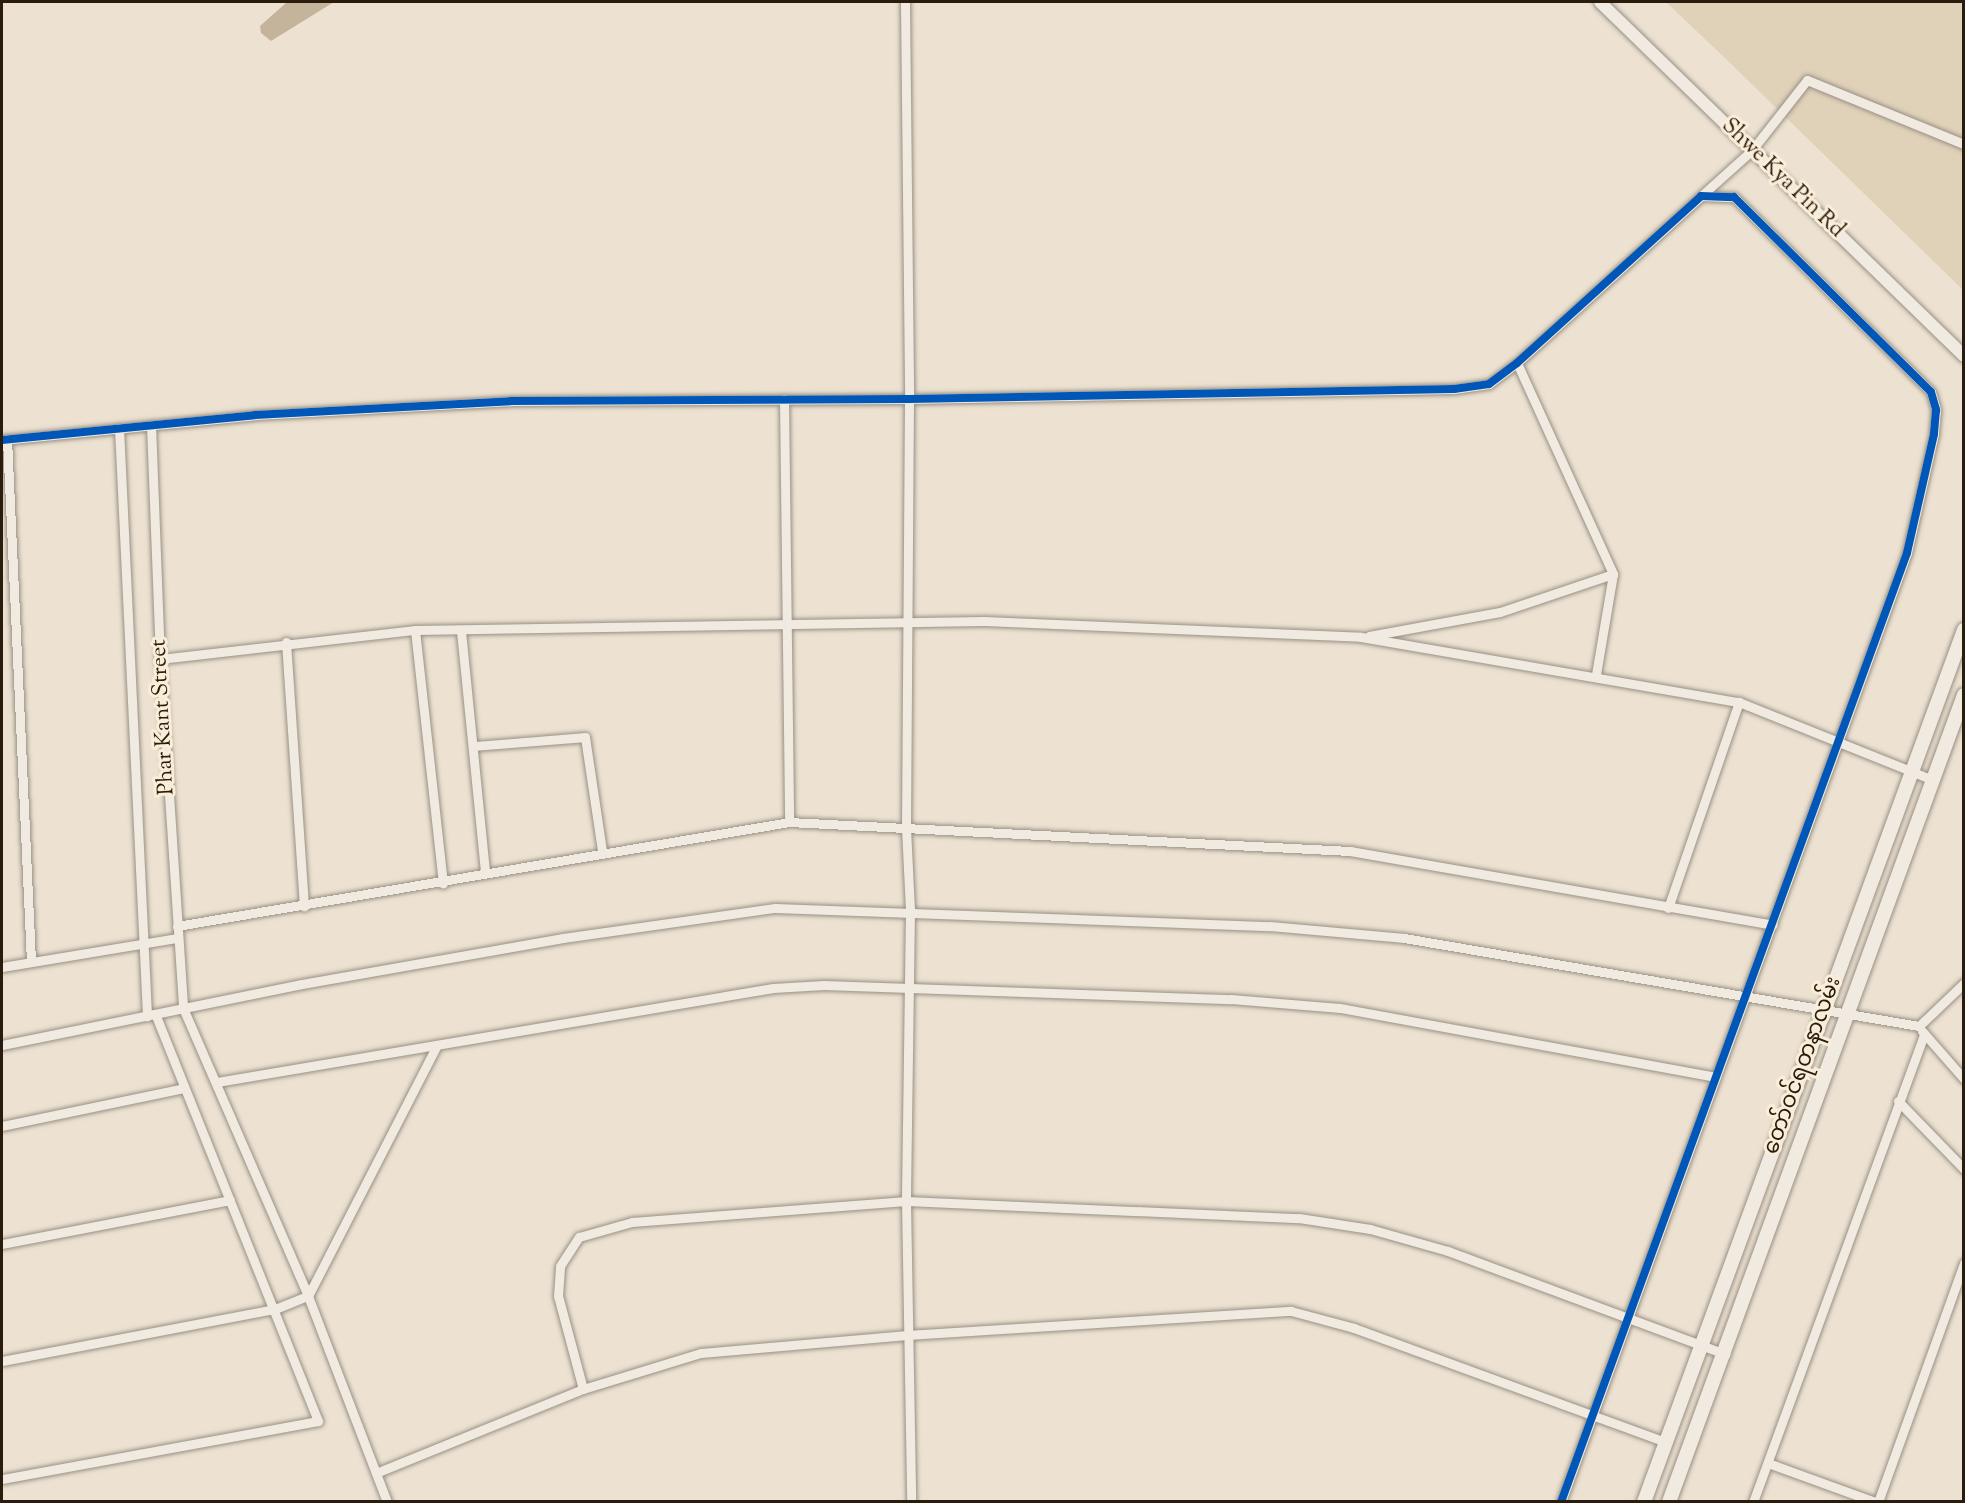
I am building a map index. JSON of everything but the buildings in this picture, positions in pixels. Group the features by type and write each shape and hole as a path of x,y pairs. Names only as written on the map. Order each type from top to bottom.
{"main road":[{"name":"တော်ဝင်ရတနာလမ်း","path":"1644,1502 1964,630"},
{"name":"တော်ဝင်ရတနာလမ်း","path":"1668,1502 1725,1354 1964,695"}],"street":[{"path":"904,2 909,399 906,828 910,910 906,989 906,1201 910,1502"},
{"name":"Shwe Kya Pin Rd","path":"1600,2 1964,356"},
{"path":"31,961 4,440 255,415 511,401 909,399 1454,389 1489,384 1516,363 1752,150 1807,80 1964,144"},
{"path":"1562,1502 1907,553 1929,470 1936,410 1930,392 1734,197 1701,196"},
{"path":"1516,363 1613,574 1596,675"},
{"path":"784,399 789,822"},
{"name":"Phar Kant Street","path":"151,425 160,659 183,1008"},
{"path":"2,1479 318,1421 275,1309 184,1088 151,1015 145,941 119,428"},
{"path":"1360,637 1500,612 1613,574"},
{"path":"160,659 286,642 415,630 785,627 984,621 1360,637 1596,675 1739,702 1933,780"},
{"path":"415,630 443,882"},
{"path":"461,631 485,873"},
{"path":"286,642 304,906"},
{"path":"1668,908 1739,702"},
{"path":"474,746 585,737 602,851"},
{"path":"177,926 443,882 602,851 789,822 1350,851 1773,925"},
{"path":"2,1045 183,1008 688,918 775,908 910,910 1270,926 1404,938 1744,998 1848,1013 1922,1031 1964,1079"},
{"path":"2,967 145,941 178,938"},
{"path":"1753,1502 1899,1101 1922,1031 1964,983"},
{"path":"217,1082 772,988 824,985 1231,999 1340,1008 1716,1077"},
{"path":"183,1008 308,1296 387,1502"},
{"path":"2,1361 275,1309 308,1296 437,1045"},
{"path":"2,1126 184,1088"},
{"path":"1899,1101 1964,1169"},
{"path":"2,1244 230,1200"},
{"path":"583,1389 558,1296 560,1266 579,1237 632,1222 906,1201 1299,1218 1370,1229 1448,1251 1628,1320 1725,1354"},
{"path":"1768,1463 1876,1502 1964,1263"},
{"path":"376,1473 583,1389 700,1353 907,1335 1291,1311 1354,1328 1666,1442"}],"shaded area":[{"path":"287,2 334,2 271,41 261,33 260,26"},
{"path":"1666,2 1963,2 1963,290 1727,60"}],"cycle path":[{"path":"2,440 255,415 511,401 909,399 1454,389 1489,384 1517,363 1701,196 1734,197 1931,392 1936,410 1934,434 1907,553 1561,1502"}]}
